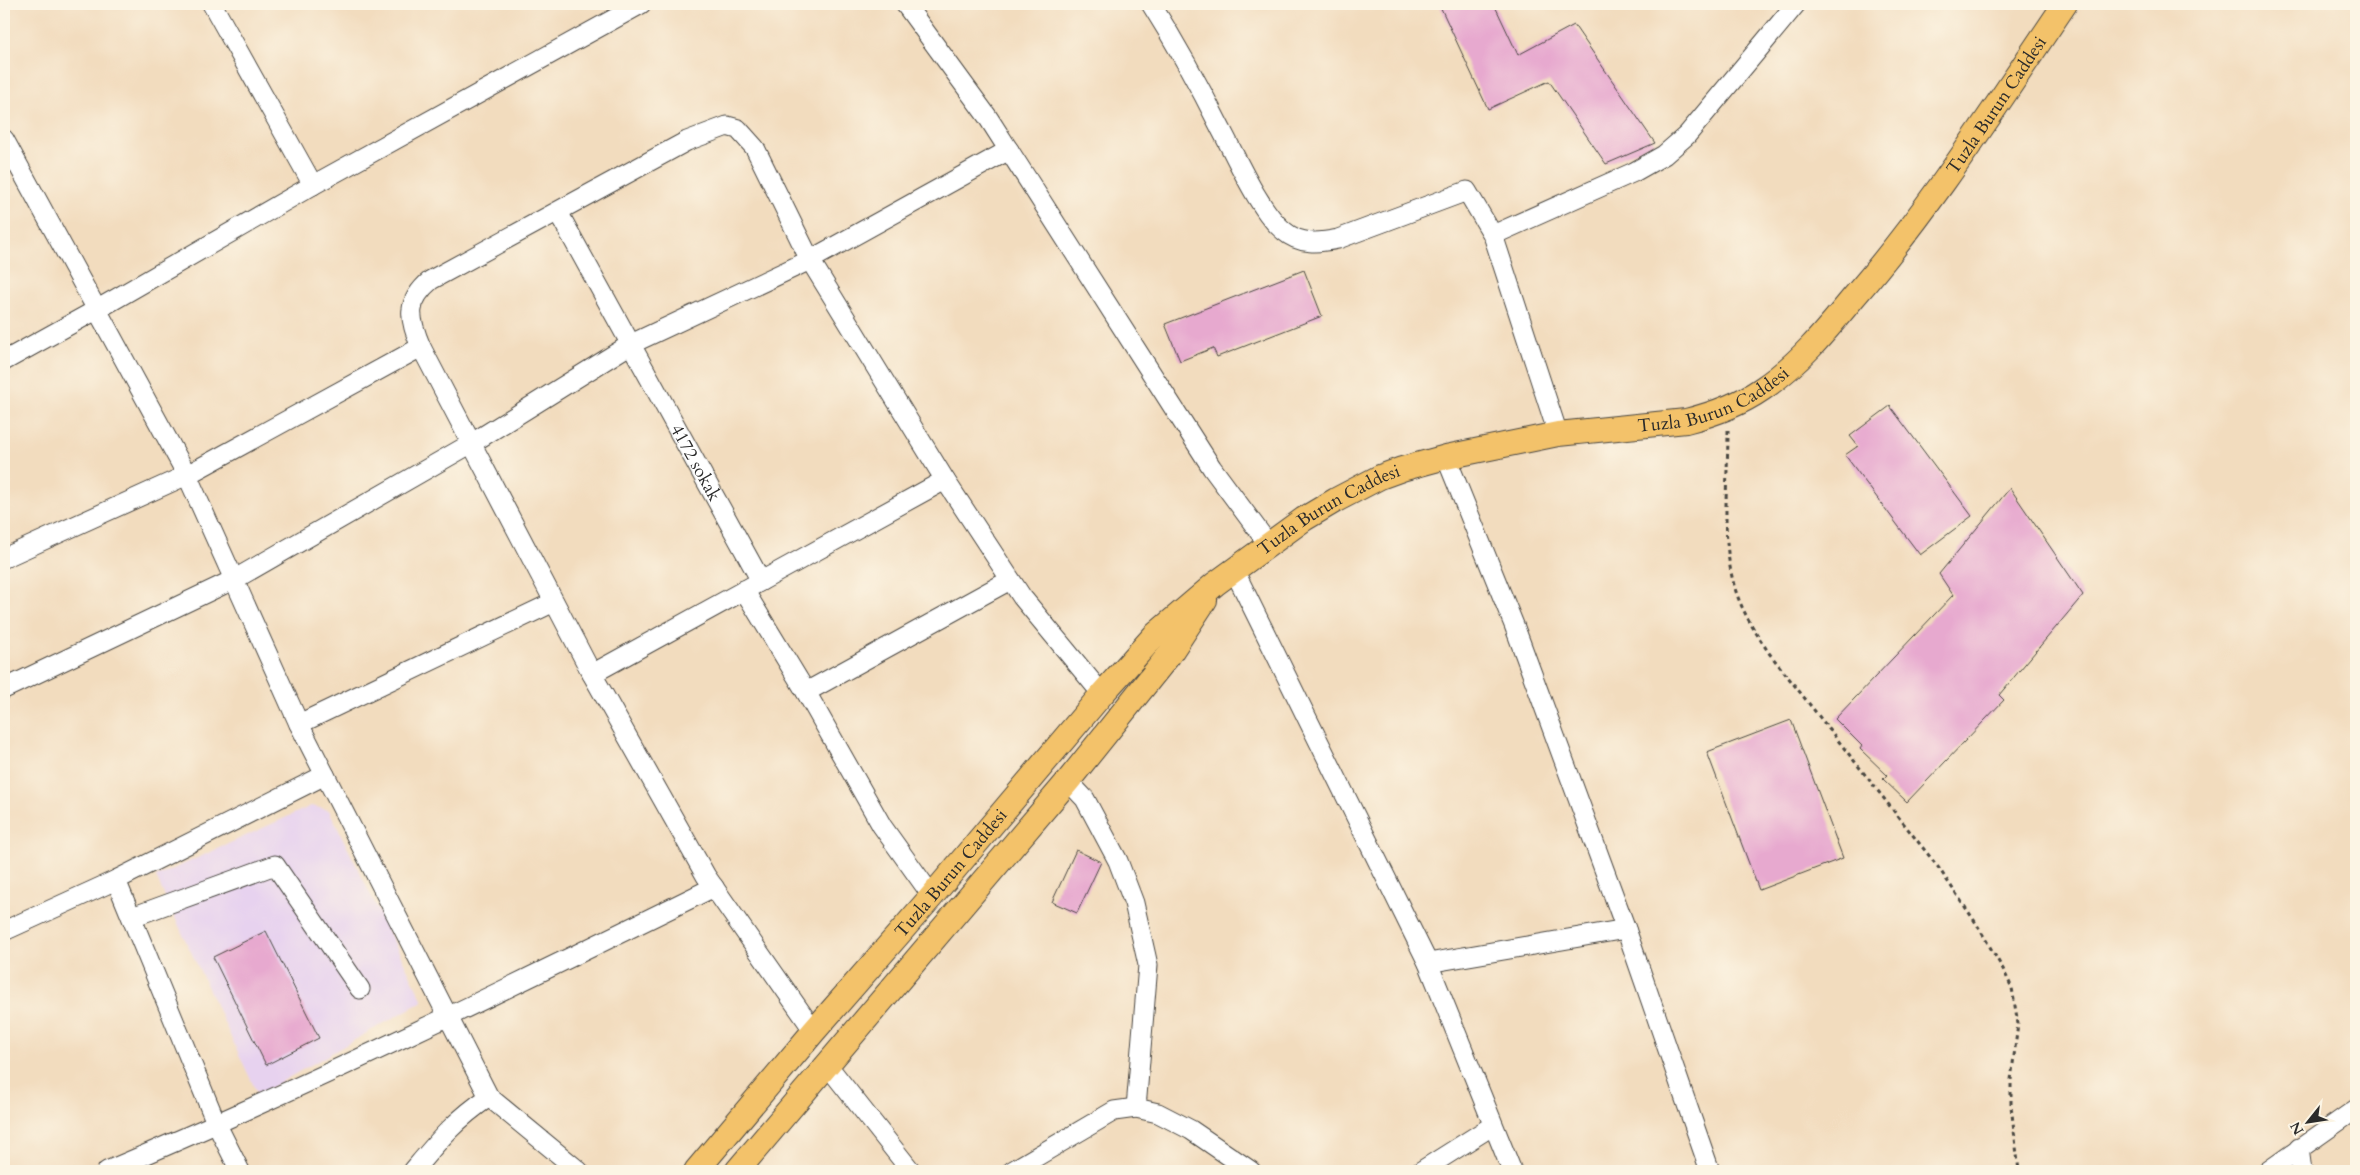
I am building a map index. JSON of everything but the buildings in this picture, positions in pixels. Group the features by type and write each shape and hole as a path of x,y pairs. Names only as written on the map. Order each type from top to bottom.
{"main road":[{"name":"Tuzla Burun Caddesi","path":"696,1171 1102,694 1154,636 1215,584 1304,519 1364,485 1402,469 1446,457 1558,434 1686,421 1728,408 1763,388 1801,356 1872,276 1944,181 2065,4"},
{"name":"Tuzla Burun Caddesi","path":"737,1171 1068,781 1169,655 1215,584"}],"street":[{"path":"212,4 313,186"},
{"path":"4,361 98,310 313,186 641,4"},
{"path":"905,4 987,116 1212,468 1269,545"},
{"path":"1151,4 1183,56 1262,203 1272,220 1285,232 1300,240 1316,243 1338,239 1467,191 1493,235 1558,434"},
{"path":"1493,235 1642,168 1664,156 1687,134 1796,4"},
{"path":"814,1031 714,888 592,674 411,323 411,310 421,289 431,280 687,141 727,126 738,129 755,148 810,260 944,480 1022,597 1102,694"},
{"path":"4,139 187,475 298,724 489,1097 579,1171"},
{"path":"4,689 235,579 472,443 631,344 810,260 1009,150"},
{"name":"4172 sokak","path":"558,212 761,581"},
{"path":"4,558 187,475 422,347"},
{"path":"1446,457 1514,625 1626,930 1710,1171"},
{"path":"592,674 944,480"},
{"path":"1234,570 1428,963 1492,1126 1512,1171"},
{"path":"806,692 1010,580"},
{"path":"744,590 806,692 882,826 932,896"},
{"path":"298,724 554,602"},
{"path":"4,931 116,880 325,775"},
{"path":"1068,781 1085,799 1118,861 1134,902 1148,965 1136,1108"},
{"path":"132,917 275,865 360,990"},
{"path":"116,880 217,1125 240,1171"},
{"path":"107,1171 217,1125 449,1018 714,888"},
{"path":"1428,963 1626,930"},
{"path":"828,1066 910,1171"},
{"path":"413,1171 464,1114 489,1097"},
{"path":"1012,1171 1114,1112 1136,1108 1158,1113 1191,1130 1251,1171"},
{"path":"2268,1171 2356,1109"},
{"path":"1421,1171 1492,1126"},
{"path":"2299,1148 2302,1171"}],"path":[{"path":"1728,408 1727,550 1733,582 1742,608 1769,652 1938,867 1976,923 2012,988 2018,1024 2011,1080 2010,1106 2019,1171"}],"shaded area":[{"path":"311,806 329,810 423,1001 258,1095 156,877"}]}
